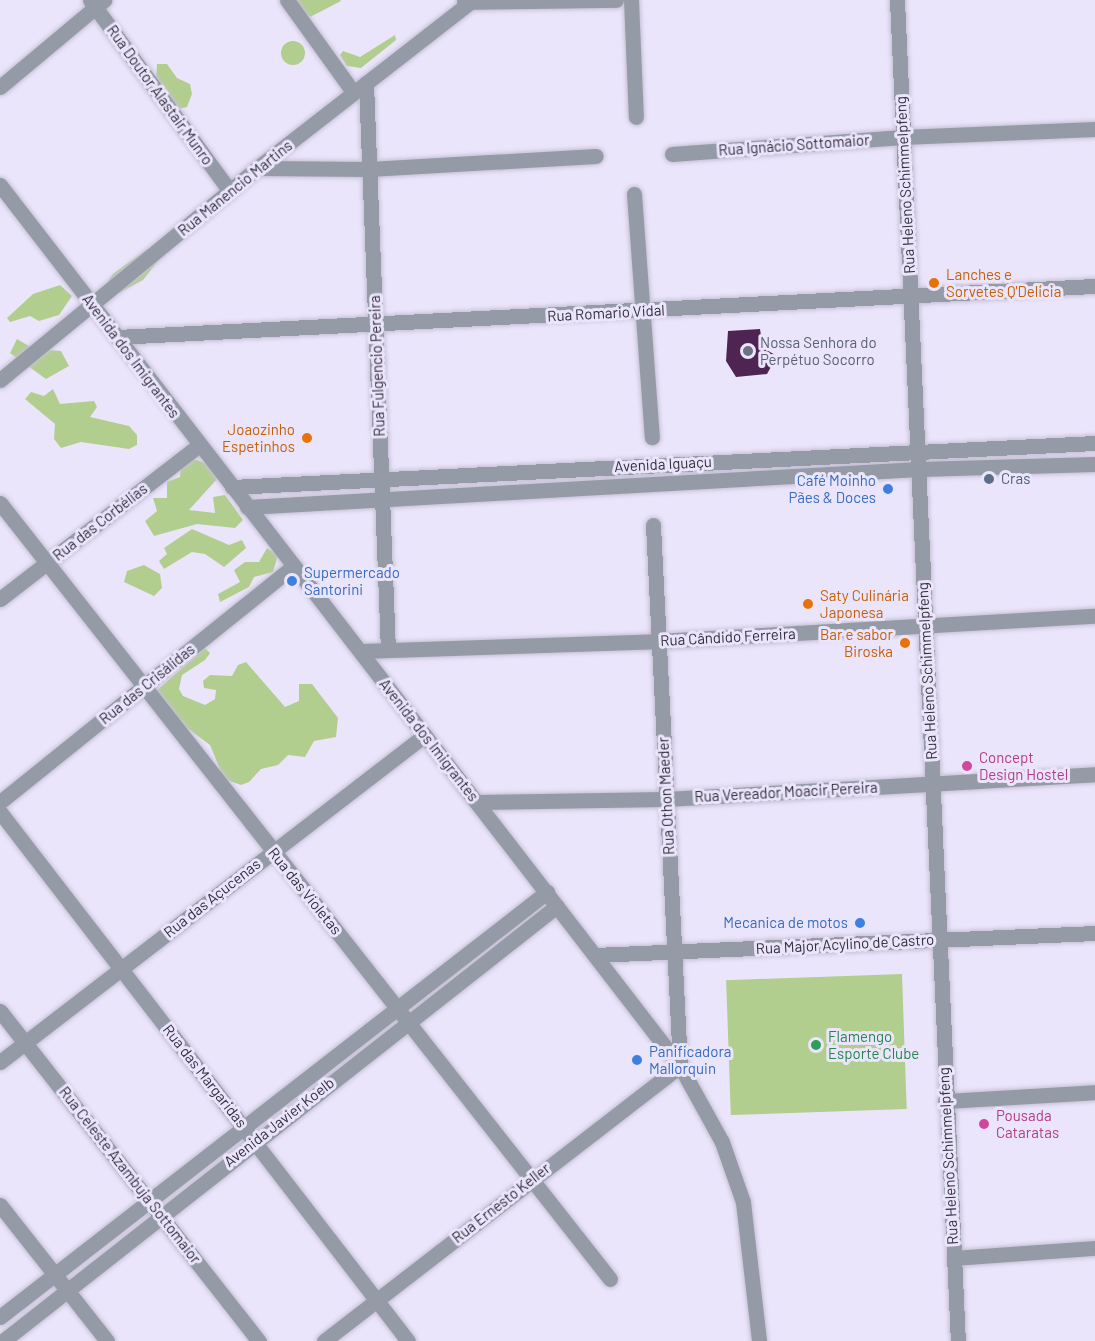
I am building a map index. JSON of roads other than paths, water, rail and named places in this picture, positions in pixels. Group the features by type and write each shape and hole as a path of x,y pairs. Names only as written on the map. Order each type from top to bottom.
{"street":[{"path":"287,0 359,87"},
{"path":"467,2 616,0"},
{"path":"632,0 636,117"},
{"name":"Rua Heleno Schimmelpfeng","path":"897,0 920,469 923,627 958,1341"},
{"path":"0,87 96,2"},
{"name":"Rua Doutor Alastair Munro","path":"96,2 230,191"},
{"name":"Rua Manencio Martins","path":"0,380 257,168 467,2"},
{"name":"Rua Fulgencio Pereira","path":"359,87 369,169 377,323 381,496 388,650"},
{"name":"Rua Ignácio Sottomaior","path":"672,154 902,137 1095,129"},
{"path":"257,168 369,169 596,156"},
{"name":"Avenida dos Imigrantes","path":"0,185 680,1066 722,1142 743,1202 759,1341"},
{"path":"634,194 652,437"},
{"name":"Rua Romario Vidal","path":"117,337 910,298 1095,286"},
{"name":"Avenida Iguaçu","path":"232,488 381,478 1095,443"},
{"name":"Rua das Corbélias","path":"0,598 199,445"},
{"name":"Avenida Iguaçu","path":"247,507 381,496 920,469 1095,464"},
{"name":"Rua das Violetas","path":"0,503 141,688 397,1006 530,1180 610,1279"},
{"name":"Rua Othon Maeder","path":"653,525 672,952 680,1066"},
{"name":"Rua das Crisálidas","path":"0,802 294,566"},
{"name":"Rua Cândido Ferreira","path":"361,651 657,641 1095,616"},
{"name":"Rua das Açucenas","path":"0,1062 425,735"},
{"name":"Rua Vereador Moacir Pereira","path":"477,802 666,799 1095,774"},
{"name":"Rua das Margaridas","path":"0,812 245,1126 408,1341"},
{"name":"Avenida Javier Koelb","path":"0,1317 397,1006 547,892"},
{"name":"Avenida Javier Koelb","path":"3,1341 255,1140 557,906"},
{"name":"Rua Major Acylino de Castro","path":"595,955 1095,933"},
{"name":"Rua Celeste Azambuja Sottomaior","path":"0,1011 163,1215 259,1341"},
{"name":"Rua Ernesto Keller","path":"324,1341 680,1066"},
{"path":"945,1101 1095,1092"},
{"path":"0,1205 107,1341"},
{"path":"954,1258 1095,1248"}],"place":[{"name":"Lanches e Sorvetes Q'Delicia","path":"934,283"},
{"name":"Nossa Senhora do Perpétuo Socorro","path":"748,351"},
{"name":"Joaozinho Espetinhos","path":"307,438"},
{"name":"Cras","path":"989,479"},
{"name":"Café Moinho Pães & Doces","path":"888,489"},
{"name":"Supermercado Santorini","path":"292,581"},
{"name":"Saty Culinária Japonesa","path":"808,604"},
{"name":"Bar e sabor Biroska","path":"905,643"},
{"name":"Concept Design Hostel","path":"967,766"},
{"name":"Mecanica de motos","path":"860,923"},
{"name":"Flamengo Esporte Clube","path":"816,1045"},
{"name":"Panificadora Mallorquin","path":"637,1060"},
{"name":"Pousada Cataratas","path":"984,1124"}]}
